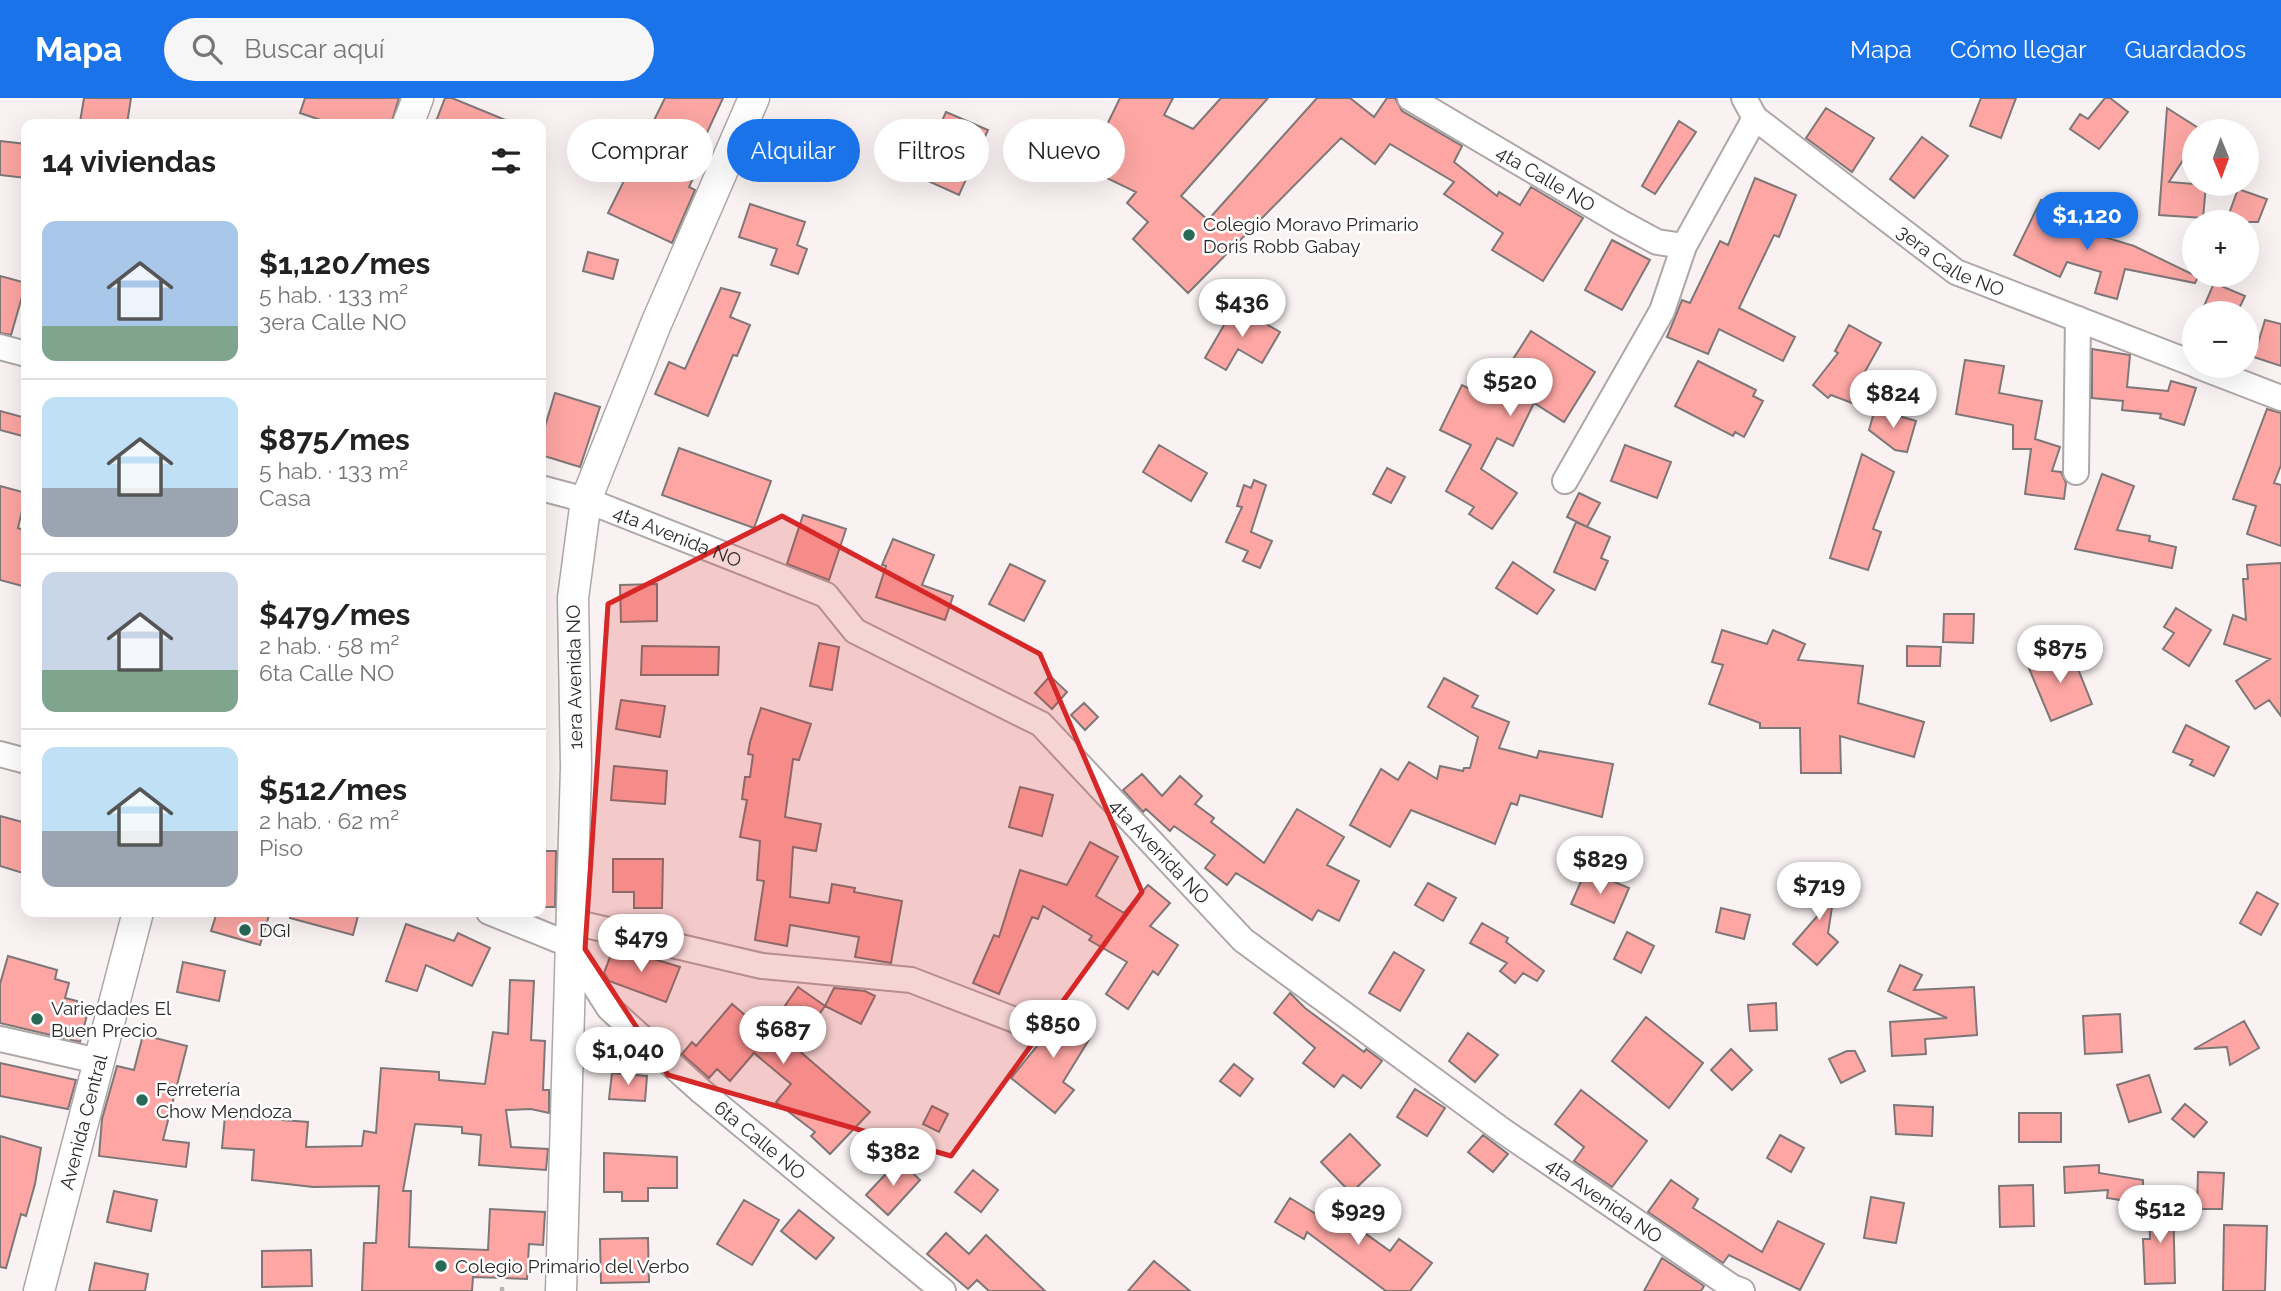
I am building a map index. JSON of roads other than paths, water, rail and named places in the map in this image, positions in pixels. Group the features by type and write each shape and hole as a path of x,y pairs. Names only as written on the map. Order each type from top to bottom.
{"street":[{"path":"410,119 418,98"},
{"name":"1era Avenida NO","path":"561,1291 569,932 576,767 573,598 586,500 656,324 754,98"},
{"name":"4ta Calle NO","path":"1410,98 1638,232 1657,242 1684,246"},
{"path":"1565,481 1662,311 1684,246 1749,108"},
{"name":"3era Calle NO","path":"1749,108 1956,272 2182,360"},
{"path":"2076,472 2078,319"},
{"path":"0,347 21,353"},
{"name":"3era Calle NO","path":"2229,378 2281,398"},
{"name":"4ta Avenida NO","path":"546,489 586,500 826,595 855,631 1041,724 1243,940 1503,1131 1732,1287 1742,1291"},
{"path":"0,754 21,760"},
{"name":"Avenida Central","path":"40,1291 137,917"},
{"path":"509,917 569,932 762,965 911,981 1028,1025"},
{"name":"6ta Calle NO","path":"569,932 609,1009 701,1091 943,1291"},
{"path":"0,1039 98,1061"}],"place":[{"name":"Colegio Moravo Primario Doris Robb Gabay","path":"1189,235"},
{"name":"DGI","path":"245,930"},
{"name":"Variedades El Buen Precio","path":"37,1019"},
{"name":"Ferretería Chow Mendoza","path":"142,1100"},
{"name":"Colegio Primario del Verbo","path":"441,1266"}]}
